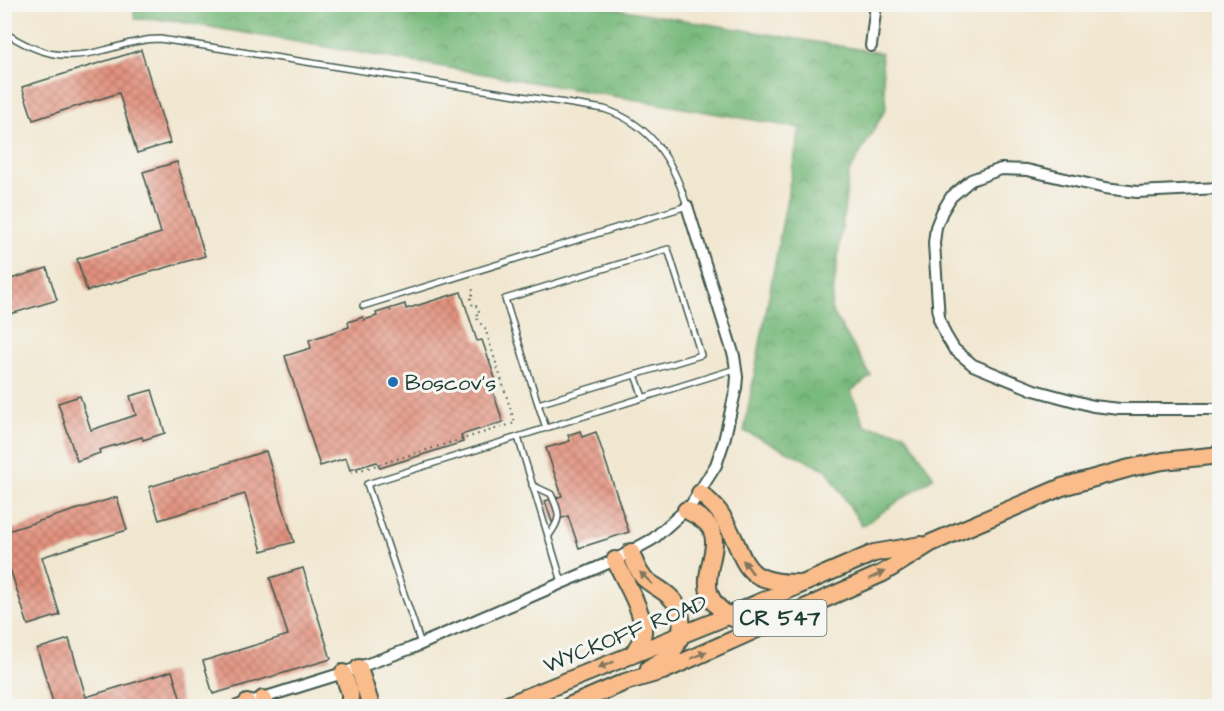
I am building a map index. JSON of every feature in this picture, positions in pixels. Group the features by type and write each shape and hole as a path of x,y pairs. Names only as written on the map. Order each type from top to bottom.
{"main road":[{"name":"WYCKOFF ROAD","path":"569,706 591,702 625,682 663,671 883,573 931,543 1062,487 1163,461 1220,455"},
{"path":"700,493 723,517 752,574 771,582 801,584"},
{"path":"686,510 705,521 711,529 714,543 708,574 708,588 714,601 728,616 743,623 762,626"},
{"name":"WYCKOFF ROAD","path":"505,706 728,616 874,553 931,543"},
{"path":"625,682 668,656 675,648 682,620 676,603 644,578 631,552"},
{"path":"615,560 643,627 639,644 632,655"},
{"path":"350,706 351,671"},
{"path":"351,671 371,706"}],"street":[{"path":"871,46 876,4"},
{"path":"1220,188 1137,192 1105,188 1027,170 1001,169 971,180 951,197 936,227 934,243 936,302 939,319 954,349 973,365 1034,390 1093,405 1120,409 1220,409"},
{"path":"252,704 351,671 421,644 615,560 657,535 686,510 700,493 716,465 736,388 737,368 687,206"},
{"path":"1166,706 1182,706"}],"lane":[{"path":"4,32 34,49 60,56 90,54 138,40 160,39 604,109 636,124 662,151 676,173 687,206 363,306"},
{"path":"538,404 701,355 668,249 506,299 538,404 546,428"},
{"path":"421,644 367,484 737,368"},
{"path":"635,375 642,397"},
{"path":"518,437 562,582"},
{"path":"532,485 550,494 559,516 548,537"}],"path":[{"path":"351,473 515,423 485,328 476,315 480,314 477,306 473,307 470,295 474,294 471,285"},
{"path":"489,361 495,359"}],"green space":[{"path":"133,5 594,5 881,53 886,108 849,173 831,309 871,376 851,391 865,426 905,433 934,477 862,526 827,470 744,431 800,128 169,20 135,19"}],"building":[{"path":"141,50 170,143 137,153 119,93 33,120 22,87"},
{"path":"177,162 205,256 87,291 77,259 161,233 143,172"},
{"path":"47,268 57,300 4,316 4,281"},
{"name":"Boscov's","path":"461,292 477,341 482,340 496,381 490,383 503,422 461,435 463,442 380,468 377,462 350,470 346,458 320,466 285,356 311,348 309,340 349,327 348,322 363,317 364,320 377,316 376,313 405,304 406,309"},
{"path":"152,390 165,433 143,440 142,437 99,450 100,453 77,461 58,403 80,396 91,430 136,415 130,396"},
{"path":"580,431 582,437 596,432 629,532 579,548 568,516 552,522 545,501 562,496 546,448 570,441 568,435"},
{"path":"266,451 294,542 262,551 245,494 159,520 149,487"},
{"path":"117,497 127,530 42,557 60,615 28,625 4,550 4,532"},
{"path":"303,568 331,659 213,694 203,661 288,635 270,578"},
{"path":"69,639 86,697 172,671 182,704 173,706 54,706 37,649"}],"place":[{"name":"Boscov's","path":"393,382"}]}
